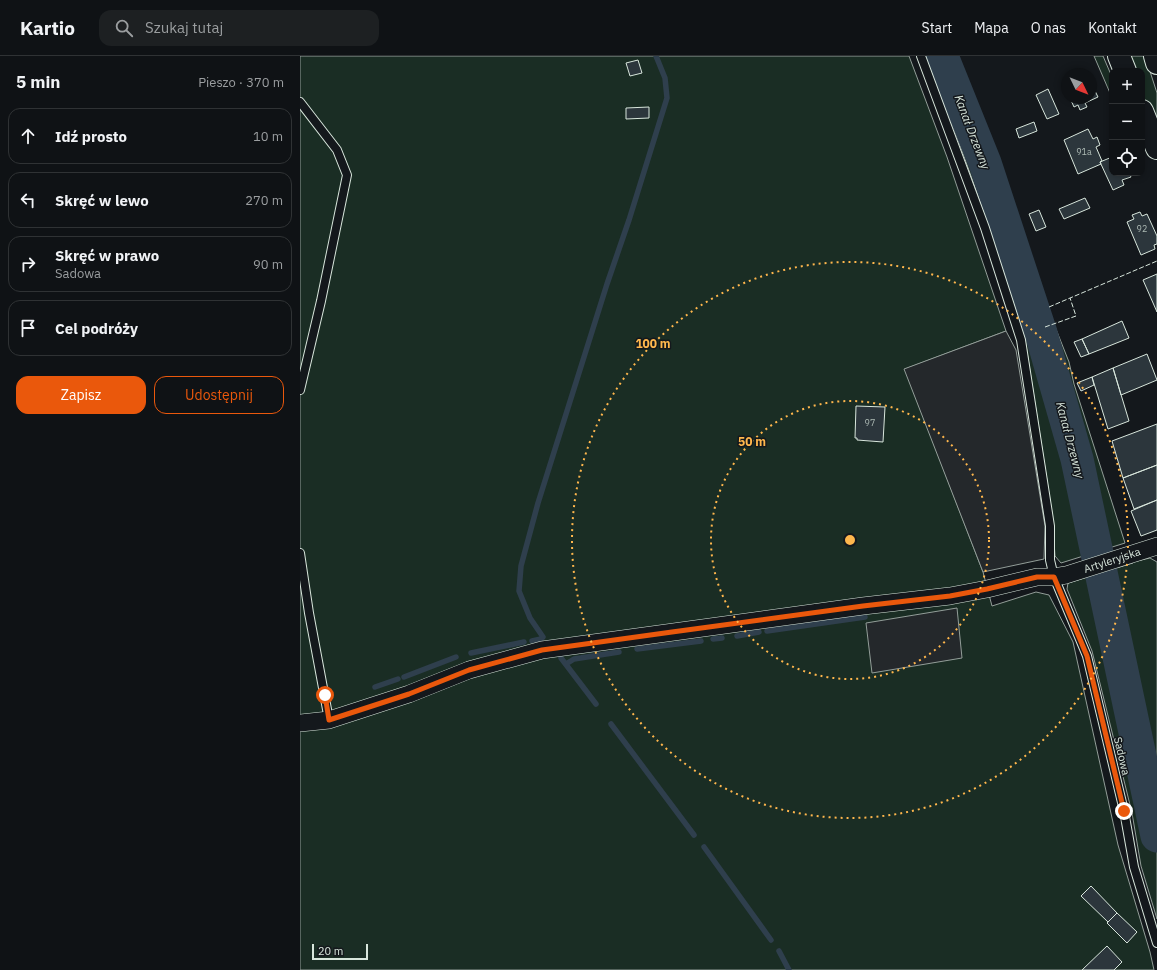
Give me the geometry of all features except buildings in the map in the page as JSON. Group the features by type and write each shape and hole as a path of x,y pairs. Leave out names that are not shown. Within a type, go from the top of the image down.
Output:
{"street":[{"path":"1119,56 1124,68"},
{"path":"1155,56 1157,63"},
{"path":"1145,118 1157,148"},
{"name":"Artyleryjska","path":"300,723 329,720 409,694 469,670 542,650 840,609 950,596 1037,577 1060,576 1157,546"}],"lane":[{"name":"Sadowa","path":"921,56 985,228 1021,340 1050,526 1050,560 1060,576 1087,656 1124,811 1134,867 1157,943"},
{"path":"300,102 337,150 348,175 300,390"},
{"path":"300,553 309,613 329,720"}],"green space":[{"path":"300,56 909,56 947,157 1006,331 905,369 983,572 992,606 1036,592 1049,595 1073,642 1118,845 1154,970 300,970"},
{"path":"928,56 956,56 996,159 1048,309 1069,362 1074,384 1125,543 1061,563 1055,556 1052,513 1025,339 989,226"},
{"path":"1094,56 1103,56 1109,70 1109,91"},
{"path":"1125,56 1145,56 1157,93 1157,128 1145,101 1145,68 1131,68"},
{"path":"1150,558 1157,562 1157,919 1141,866 1132,813 1092,651 1067,589 1068,583"}],"shaded area":[{"path":"1006,331 1016,350 1045,526 1044,559 983,572 904,369"},
{"path":"957,608 962,658 872,673 866,623"}],"waterway":[{"path":"532,641 543,637 530,618 519,591 521,566 538,503 667,98 665,78 656,56"},
{"name":"Kanał Drzewny","path":"942,56 985,163 1041,333 1077,459 1157,836"},
{"path":"767,631 865,617"},
{"path":"737,636 759,632"},
{"path":"713,639 722,638"},
{"path":"637,649 701,641"},
{"path":"471,653 524,642"},
{"path":"566,664 574,659 619,652"},
{"path":"404,677 456,657"},
{"path":"561,658 596,704"},
{"path":"375,687 398,679"},
{"path":"611,724 694,835"},
{"path":"704,847 771,940"},
{"path":"779,951 789,970"}],"fence":[{"path":"1049,307 1157,261"},
{"path":"1045,327 1076,316 1070,298"}],"route":[{"path":"325,695 329,720 409,694 469,670 542,650 863,606 950,596 1037,577 1054,577 1087,656 1124,811"}]}
